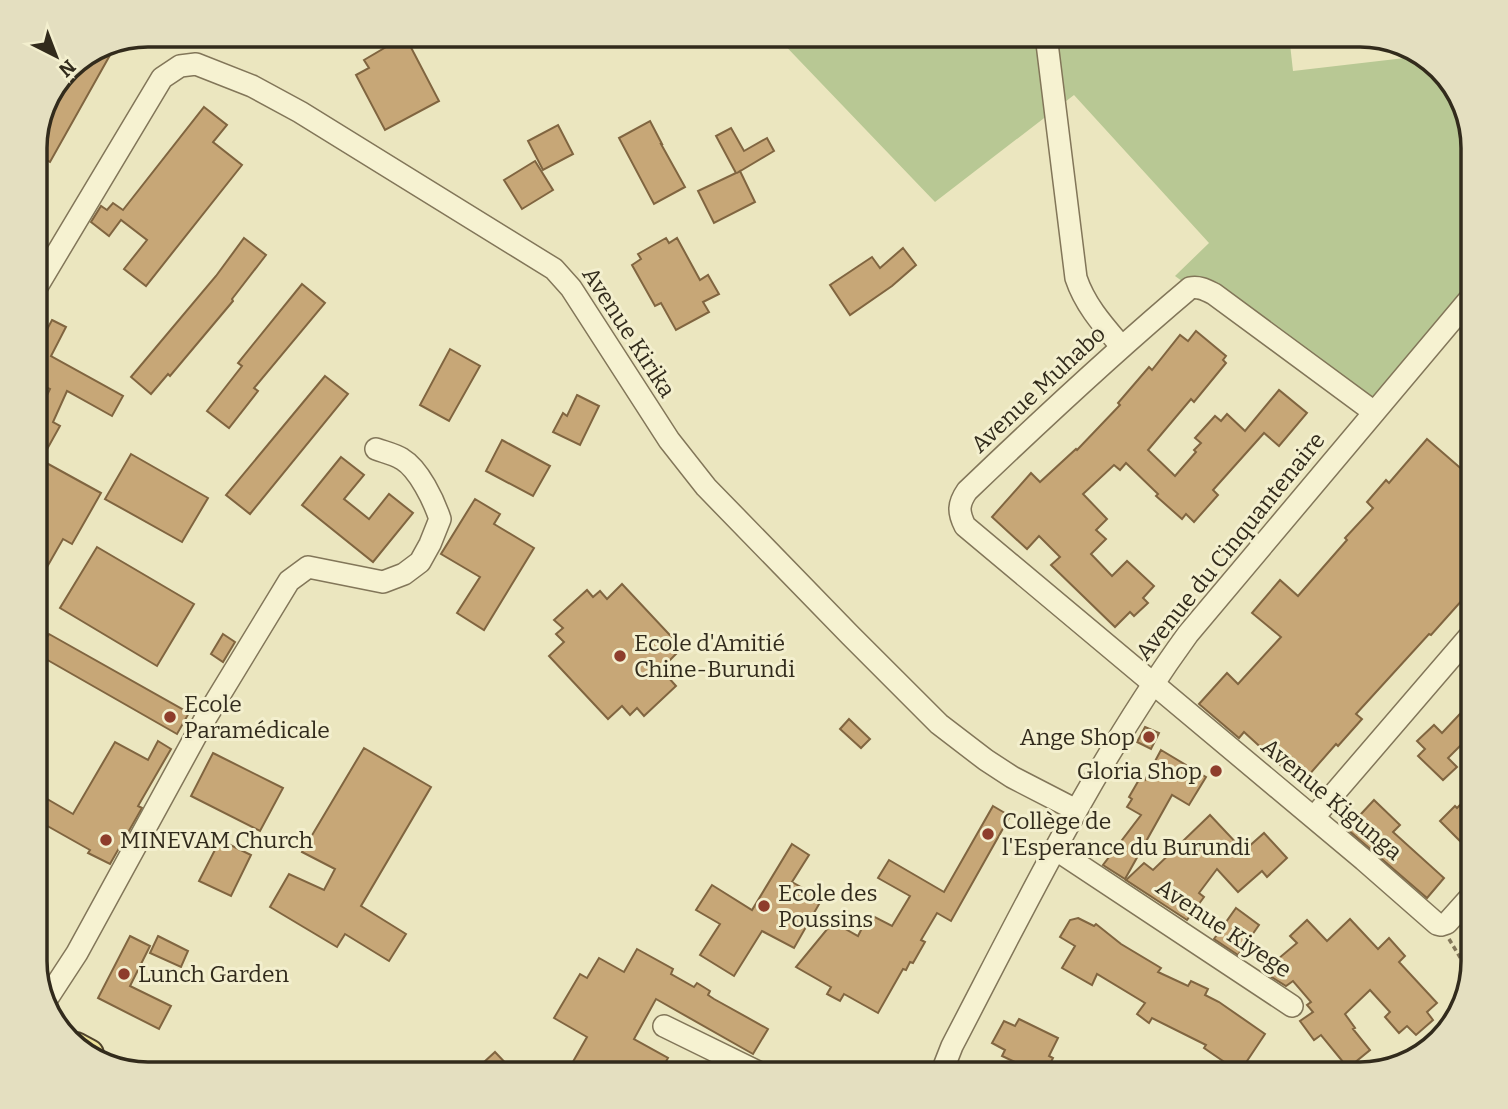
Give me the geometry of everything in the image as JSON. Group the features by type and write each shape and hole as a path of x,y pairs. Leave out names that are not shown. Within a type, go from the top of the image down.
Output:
{"street":[{"path":"1047,47 1076,278 1094,314 1121,346"},
{"name":"Avenue Kirika","path":"47,270 162,78 180,66 196,64 252,86 300,112 554,269 572,288 669,440 706,487 939,724 1012,777 1076,810"},
{"name":"Avenue Muhabo","path":"1154,682 965,526 959,512 967,491 1058,403 1190,288 1200,287 1214,293 1374,412"},
{"name":"Avenue du Cinquantenaire","path":"945,1062 1076,810 1154,682 1188,634 1461,309"},
{"path":"52,991 77,953 205,719 289,581 307,567 383,582 404,574 420,562 440,519 433,498 403,460 376,449"},
{"path":"1314,817 1461,646"},
{"name":"Avenue Kigunga","path":"1154,682 1441,925"},
{"name":"Avenue Kiyege","path":"1055,849 1293,1006"},
{"path":"1441,925 1449,921 1461,908"},
{"path":"664,1026 738,1062"}],"path":[{"path":"1441,925 1461,959"}],"green space":[{"path":"786,47 1290,47 1293,71 1404,58 1421,68 1436,82 1444,92 1457,122 1461,149 1461,292 1364,414 1175,276 1209,243 1074,95 935,202"}],"building":[{"path":"386,47 411,47 439,101 385,130 356,75 369,68 364,60"},
{"path":"110,55 91,89 91,65"},
{"path":"90,91 50,162 47,160 51,122 64,92"},
{"path":"204,107 227,125 213,142 242,165 146,286 124,269 147,240 121,220 109,236 91,222 101,206 107,210 113,203 123,210"},
{"path":"650,121 685,187 654,204 619,138"},
{"path":"558,125 573,154 543,170 528,141"},
{"path":"731,128 744,151 767,138 774,151 740,171 755,202 714,223 698,191 736,173 716,136"},
{"path":"535,161 553,190 522,209 504,180"},
{"path":"244,238 266,255 233,301 170,376 168,374 151,394 131,377 216,276"},
{"path":"666,238 669,243 677,238 700,280 708,275 719,294 703,302 709,312 676,330 661,303 655,306 632,265 641,259 638,254"},
{"path":"903,248 916,265 892,286 850,315 830,285 872,257 880,268"},
{"path":"302,284 325,303 254,388 258,391 229,428 207,411 242,366 238,363"},
{"path":"52,320 66,327 51,356 123,396 112,416 67,391 53,422 60,426 47,449 47,395 50,389 47,388 47,329"},
{"path":"1196,331 1226,356 1223,360 1226,363 1194,402 1191,399 1148,450 1175,476 1201,443 1195,438 1215,416 1221,421 1227,414 1245,431 1279,390 1307,413 1279,446 1264,433 1213,490 1218,495 1194,522 1186,514 1182,519 1156,496 1158,494 1126,463 1120,470 1114,465 1083,494 1107,519 1096,530 1106,539 1091,554 1112,576 1127,561 1154,586 1143,598 1148,603 1134,616 1130,612 1115,627 1051,565 1060,557 1039,536 1027,549 992,517 1031,473 1040,482 1077,450 1120,405 1118,403 1149,367 1152,370 1180,335 1188,341"},
{"path":"450,349 480,366 449,421 420,405"},
{"path":"325,376 348,394 250,514 226,495"},
{"path":"577,395 599,406 580,445 553,432 563,413 567,416"},
{"path":"1427,439 1461,469 1461,601 1356,714 1362,719 1301,784 1244,732 1239,738 1199,704 1227,673 1238,684 1281,637 1252,613 1280,580 1298,596 1373,508 1367,502 1386,480 1389,483"},
{"path":"502,440 550,466 533,496 486,471"},
{"path":"131,454 208,498 182,542 105,499"},
{"path":"341,457 364,475 344,499 369,519 389,494 413,513 373,562 302,505"},
{"path":"47,463 101,493 72,544 63,539 47,567"},
{"path":"475,499 500,514 494,524 534,548 484,630 457,613 480,577 441,554"},
{"path":"97,547 194,604 157,666 60,608"},
{"path":"622,584 682,648 668,662 675,670 667,676 676,686 644,716 637,708 630,715 622,706 608,719 549,656 564,642 556,634 563,628 554,620 587,590 593,597 600,591 607,599"},
{"path":"49,634 189,713 177,734 47,660"},
{"path":"223,634 235,642 223,662 211,654"},
{"path":"1461,713 1461,745 1448,758 1457,767 1443,780 1418,756 1425,749 1417,741 1434,725 1442,733"},
{"path":"849,719 870,739 861,748 840,729"},
{"path":"1145,727 1159,733 1151,749 1137,742"},
{"path":"158,741 171,749 138,806 142,808 110,864 47,826 47,799 73,814 115,742 148,760"},
{"path":"364,748 431,787 361,906 406,934 389,961 345,934 337,947 270,907 289,874 324,890 335,869 302,852"},
{"path":"1161,750 1206,777 1189,805 1172,795 1125,879 1103,865 1141,815 1127,807 1132,799 1129,797 1140,778 1145,780"},
{"path":"213,753 283,788 260,831 191,796"},
{"path":"1374,800 1400,825 1393,832 1444,878 1427,898 1347,829"},
{"path":"1461,804 1461,842 1440,821 1455,806 1457,808"},
{"path":"993,806 1010,816 951,921 937,913 921,940 925,942 913,963 910,962 906,970 903,969 878,1013 844,994 840,1001 827,994 831,987 796,967 833,922 858,936 869,914 892,926 910,896 878,878 889,860 944,892"},
{"path":"1210,815 1240,847 1242,844 1246,849 1264,833 1287,858 1267,877 1262,871 1238,892 1217,869 1199,893 1204,897 1187,920 1126,880 1144,863 1153,870"},
{"path":"220,840 251,855 231,896 199,881"},
{"path":"792,844 809,855 792,882 822,899 794,948 762,931 734,976 700,955 720,924 696,910 712,885 752,910"},
{"path":"1236,908 1259,925 1238,955 1214,939"},
{"path":"1078,918 1094,926 1096,924 1121,944 1161,968 1158,972 1188,986 1191,981 1208,989 1205,995 1265,1034 1248,1062 1224,1062 1204,1048 1206,1045 1152,1018 1149,1023 1137,1014 1145,1003 1097,974 1092,985 1062,968 1075,946 1060,937 1070,920"},
{"path":"1350,919 1378,949 1389,938 1405,956 1399,962 1437,1003 1427,1012 1433,1020 1416,1035 1407,1026 1399,1033 1385,1017 1390,1012 1370,990 1345,1014 1370,1050 1355,1062 1343,1062 1321,1035 1314,1040 1300,1021 1313,1012 1307,1005 1311,1002 1293,981 1286,986 1265,970 1297,943 1290,936 1307,920 1327,941"},
{"path":"130,936 150,946 130,986 171,1006 159,1029 98,998"},
{"path":"158,936 188,951 181,967 150,953"},
{"path":"637,949 673,969 671,974 694,987 697,983 710,991 708,995 714,999 768,1029 753,1054 656,999 634,1039 668,1058 666,1062 573,1062 587,1037 554,1018 580,974 587,978 599,958 624,972"},
{"path":"1019,1019 1058,1038 1049,1056 1053,1058 1051,1062 1015,1062 1002,1056 1005,1050 992,1043 1004,1021 1015,1026"},
{"path":"495,1052 505,1062 484,1062"}],"place":[{"name":"Ecole d'Amitié Chine-Burundi","path":"620,656"},
{"name":"Ecole Paramédicale","path":"170,717"},
{"name":"Ange Shop","path":"1149,737"},
{"name":"Gloria Shop","path":"1216,771"},
{"name":"Collège de l'Esperance du Burundi","path":"988,834"},
{"name":"MINEVAM Church","path":"106,840"},
{"name":"Ecole des Poussins","path":"764,906"},
{"name":"Lunch Garden","path":"124,974"}]}
